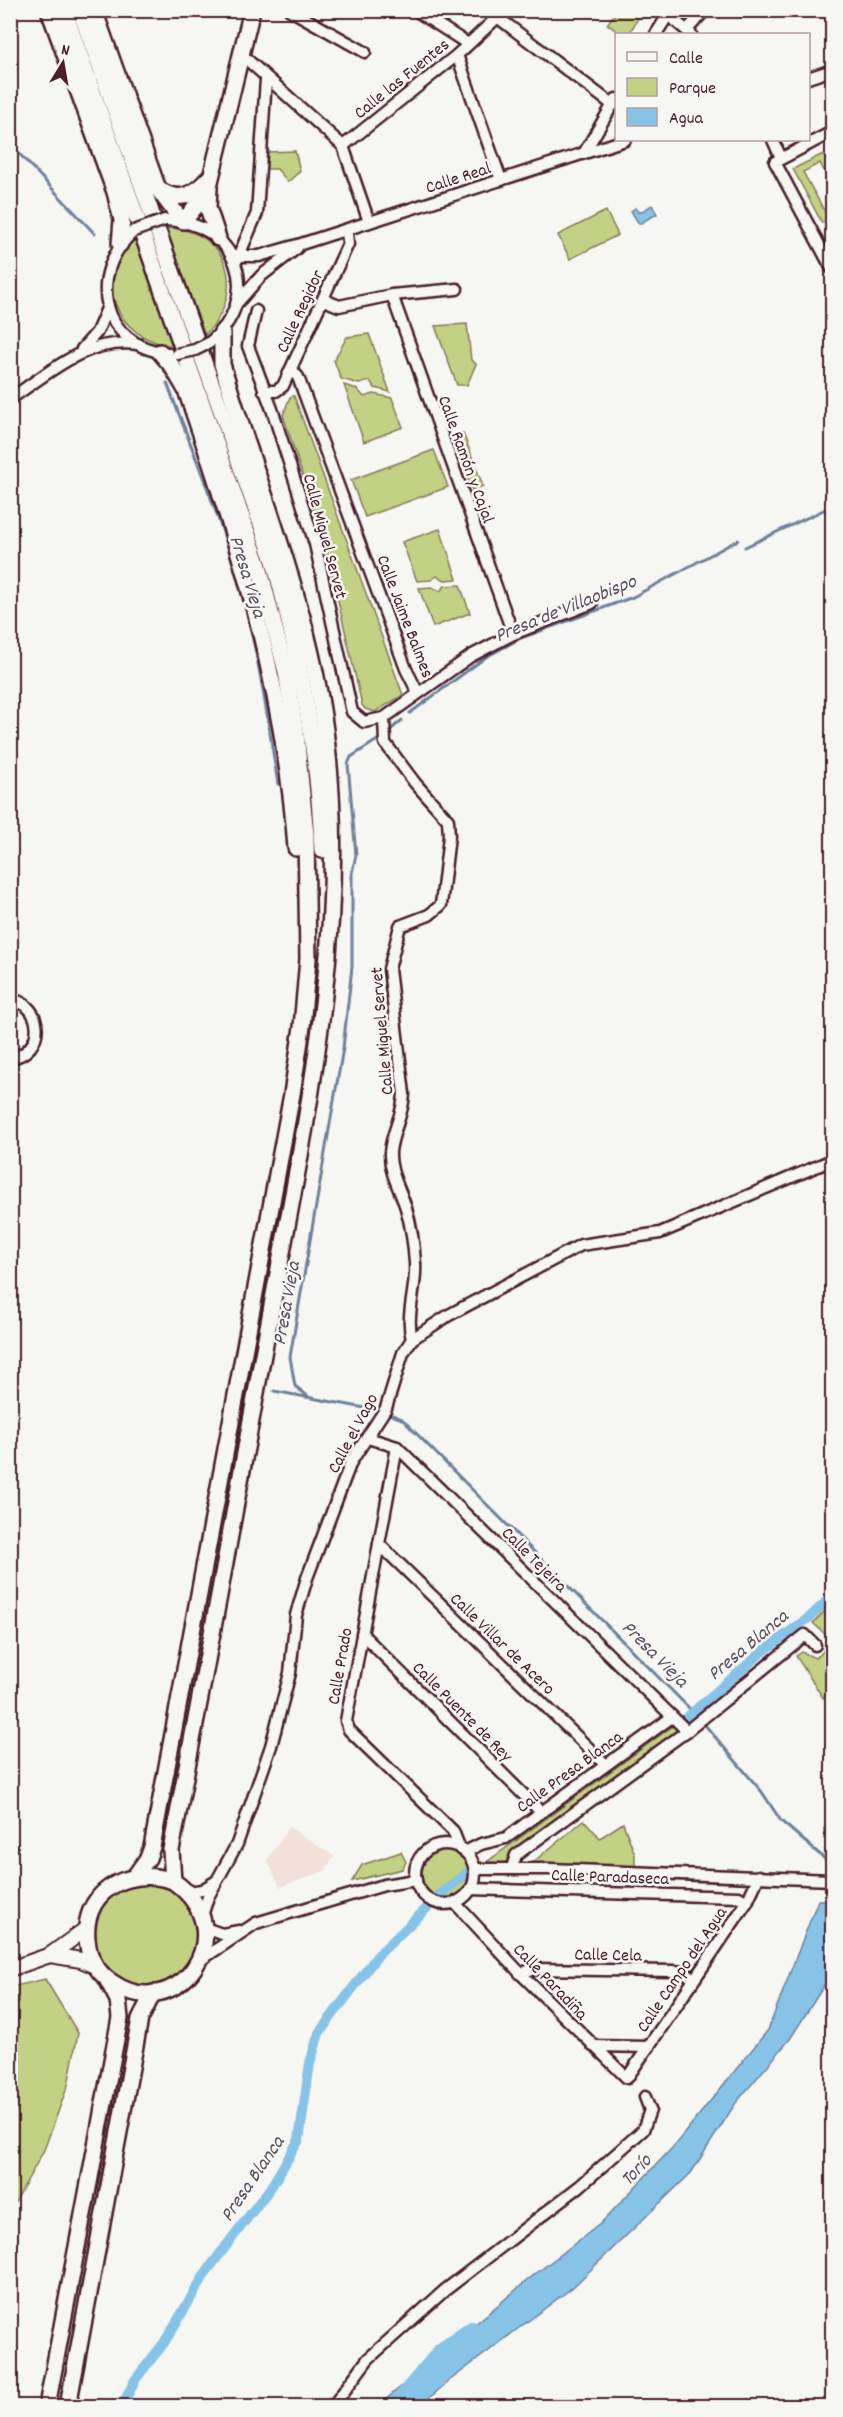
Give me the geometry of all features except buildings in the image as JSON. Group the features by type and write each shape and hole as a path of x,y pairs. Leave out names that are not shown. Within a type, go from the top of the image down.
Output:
{"highway":[{"path":"49,10 115,192 122,220 120,244"},
{"path":"64,10 239,501 260,566 285,672 302,785 308,877 305,993 292,1094 152,1847 148,1858 135,1876"},
{"path":"80,10 249,485 288,614 311,731 322,835 323,960 318,1030"},
{"path":"94,10 158,189 182,220 203,197 211,180"},
{"path":"218,238 208,208 211,180 252,10"},
{"path":"158,189 168,196 184,197 211,180"},
{"path":"173,1881 170,1866 171,1850 285,1240 330,961 332,919 332,834 325,729 302,611 222,364 222,332"},
{"path":"160,352 180,379 197,422 246,571 272,674 293,816 298,877 299,993 292,1094"},
{"path":"47,2406 120,2018 118,2000 107,1980 95,1966 88,1948 86,1929 92,1909 104,1892 121,1880 135,1876 158,1876 173,1881 188,1892 204,1922 205,1940 199,1961 180,1983 153,1993 129,1991 107,1980"},
{"path":"68,2406 140,2019 153,1993"}],"main road":[{"path":"10,1970 50,1955 86,1929"},
{"path":"50,1955 81,1960 95,1966"}],"street":[{"path":"290,10 364,52"},
{"path":"415,10 468,44"},
{"path":"488,10 501,14 615,102 584,153"},
{"path":"656,33 665,13 689,32 705,10"},
{"name":"Calle las Fuentes","path":"343,146 457,55 501,14"},
{"path":"242,55 343,146 369,222"},
{"path":"457,55 501,180"},
{"path":"810,77 832,70"},
{"path":"10,399 80,352 97,345 121,342 139,344 160,352 177,354 208,344 222,332 232,318 238,302 239,282 236,258 257,213 266,79"},
{"path":"831,137 775,162 832,268"},
{"name":"Calle Real","path":"236,258 259,256 301,244 622,141"},
{"path":"773,141 781,158"},
{"path":"139,344 115,321 108,306 104,284 109,263 120,244 134,231 165,220 182,220 202,227 218,238 236,258"},
{"name":"Calle Regidor","path":"283,386 348,244 346,230"},
{"name":"Calle Real","path":"238,302 261,276 301,244"},
{"path":"324,300 339,306 392,295 458,289"},
{"name":"Calle Ramón y Cajal","path":"392,295 513,634"},
{"path":"80,352 96,332 108,306"},
{"path":"256,311 248,346 264,391 276,391 283,386"},
{"name":"Calle Jaime Balmes","path":"291,369 298,377 406,669 418,693 471,656 513,634 592,603"},
{"path":"272,409 283,386"},
{"name":"Calle Miguel Servet","path":"264,391 272,409 315,544 352,712 364,722 384,718 384,738 415,783 448,820 449,836 441,905 429,915 400,926 389,969 404,1094 403,1112 390,1152 391,1170 406,1210 415,1261 415,1293 409,1328 412,1339"},
{"path":"384,718 418,693"},
{"path":"10,999 26,1005 33,1012 38,1030 31,1048 23,1055 10,1058"},
{"path":"412,1339 449,1315 581,1245 660,1233 832,1160"},
{"name":"Calle el Vago","path":"204,1922 208,1897 237,1844 271,1746 290,1673 296,1615 307,1578 351,1462 383,1413 403,1353 412,1339"},
{"name":"Calle Tejeira","path":"368,1438 397,1447 672,1717"},
{"name":"Calle Prado","path":"397,1447 347,1713 349,1730 453,1831 463,1850"},
{"name":"Calle Villar de Acero","path":"379,1544 605,1764"},
{"name":"Calle Puente de Rey","path":"362,1634 540,1811"},
{"name":"Calle Presa Blanca","path":"512,1868 516,1855 687,1731 805,1635 815,1645"},
{"path":"672,1717 687,1731"},
{"name":"Calle Presa Blanca","path":"463,1850 506,1838 672,1717"},
{"path":"443,1845 463,1850 475,1869 471,1889 455,1902 438,1903 430,1900 423,1894 416,1880 418,1863 426,1851 443,1845"},
{"path":"475,1869 512,1868 832,1880"},
{"name":"Calle Campo del Agua","path":"627,2078 747,1902 759,1876"},
{"path":"188,1892 202,1890 219,1878"},
{"path":"199,1961 256,1923 384,1885 416,1880"},
{"name":"Calle Paradaseca","path":"471,1889 739,1897 747,1902"},
{"name":"Calle Paradiña","path":"455,1902 521,1974 627,2078"},
{"path":"204,1922 222,1934 245,1929"},
{"name":"Calle Cela","path":"521,1974 532,1969 673,1971 684,1972 694,1979"},
{"path":"592,2046 649,2047"},
{"path":"333,2406 368,2359 427,2306 580,2186 643,2130 650,2110 645,2097"}],"shaded area":[{"path":"289,1827 334,1856 325,1871 280,1887 267,1860"}],"green space":[{"path":"617,11 642,11 630,33 620,33 607,24"},
{"path":"295,151 300,171 288,182 277,169 265,169 267,152"},
{"path":"823,154 832,173 832,187 820,163 803,172 825,212 831,214 829,219 822,223 793,169"},
{"path":"606,211 618,235 570,259 558,235"},
{"path":"165,228 187,231 205,239 218,251 226,265 228,282 226,300 218,318 205,335"},
{"path":"138,238 175,346 154,342 137,333 124,320 116,304 112,287 114,270 123,253"},
{"path":"467,324 471,360 476,364 467,385 457,385 435,326"},
{"path":"369,334 390,392 375,388 370,381 359,384 341,379 334,360 347,337"},
{"path":"344,385 357,389 364,397 374,394 392,398 403,427 364,442"},
{"path":"294,396 403,695 375,712 365,709 362,705 326,548 283,415 290,397"},
{"path":"463,433 483,486 472,490 452,437"},
{"path":"434,450 448,487 365,517 351,480"},
{"path":"440,529 457,579 445,580 437,576 431,580 417,581 402,542"},
{"path":"460,585 470,613 433,627 419,588 432,587 440,591 445,586"},
{"path":"832,1604 832,1685 823,1698 796,1656 802,1652 815,1658 821,1654 826,1646 826,1635 813,1623"},
{"path":"673,1726 680,1733 597,1789 507,1858 506,1863 484,1864"},
{"path":"584,1820 600,1838 623,1823 635,1855 635,1867 532,1863"},
{"path":"441,1850 451,1850 463,1857 470,1869 470,1879 463,1891 451,1898 441,1898 426,1887 422,1879 422,1869 433,1854"},
{"path":"401,1852 406,1862 402,1869 352,1881 362,1865"},
{"path":"146,1883 166,1887 182,1898 193,1914 197,1934 193,1954 182,1970 166,1981 146,1985 126,1981 110,1970 99,1954 95,1934 99,1914 110,1898 126,1887"},
{"path":"45,1979 78,2033 68,2085 44,2150 11,2210 11,1987"}],"water":[{"path":"652,205 657,214 639,224 631,211 635,208 639,213"},
{"path":"818,1900 832,1900 832,1973 790,2039 735,2104 691,2173 573,2287 449,2381 420,2406 378,2406 530,2278 600,2224 673,2147 768,2030"}],"waterway":[{"name":"Presa Vieja","path":"10,144 95,234"},
{"name":"Presa Vieja","path":"167,383 208,490 235,571 259,668 278,784"},
{"name":"Presa de Villaobispo","path":"745,547 832,506"},
{"name":"Presa de Villaobispo","path":"410,713 486,657 521,638 633,597 738,540"},
{"name":"Presa de Villaobispo","path":"387,733 402,720"},
{"name":"Presa Vieja","path":"309,1397 295,1386 290,1357 343,1048 352,967 352,873 356,855 348,764 351,757 382,737"},
{"name":"Presa Vieja","path":"274,1391 381,1411"},
{"name":"Presa Vieja","path":"387,1413 402,1419 692,1711"},
{"name":"Presa Blanca","path":"685,1719 762,1652 810,1617 832,1596"},
{"name":"Presa Vieja","path":"705,1725 762,1792 781,1821 832,1865"},
{"name":"Presa Blanca","path":"437,1897 470,1871"},
{"name":"Presa Blanca","path":"122,2406 135,2380 164,2343 207,2271 271,2187 299,2140 310,2063 319,2033 378,1955 428,1907"},
{"name":"Torío","path":"396,2406 442,2351 472,2330"}]}
